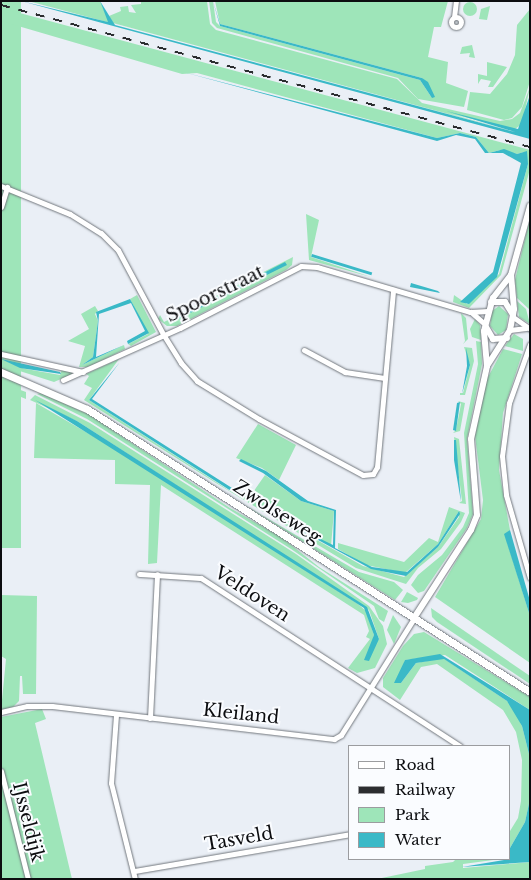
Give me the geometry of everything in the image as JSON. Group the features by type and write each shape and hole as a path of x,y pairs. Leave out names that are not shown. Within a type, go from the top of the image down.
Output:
{"main road":[{"name":"Zwolseweg","path":"1,372 87,409 530,692"}],"street":[{"path":"454,17 456,1"},
{"name":"Spoorstraat","path":"1,186 70,214 100,233 118,250 163,334 301,266 316,267 470,312 488,311"},
{"path":"1,207 8,188"},
{"path":"487,366 507,338 510,330 513,317 511,274 530,206"},
{"path":"414,618 476,520 479,502 472,429 487,366 485,324 492,302 511,274"},
{"path":"63,380 163,334 181,363 204,385 363,475 373,474 378,467 393,290"},
{"path":"492,302 506,302 513,317 528,329"},
{"name":"Spoorstraat","path":"470,312 485,324"},
{"path":"485,324 491,338 507,338"},
{"path":"510,330 528,329"},
{"path":"530,344 509,403 502,456 506,494 530,578"},
{"path":"304,350 345,372 385,378"},
{"path":"1,354 83,372"},
{"name":"Veldoven","path":"139,574 201,578 372,688"},
{"path":"150,718 157,574"},
{"name":"Kleiland","path":"1,712 38,705 334,739 341,735 414,618"},
{"path":"372,688 458,745"},
{"path":"116,714 111,783 135,879"},
{"name":"IJsseldijk","path":"1,771 28,879"},
{"name":"Tasveld","path":"134,871 348,834"}],"green space":[{"path":"2,1 21,1 21,548 2,548"},
{"path":"28,1 100,1 109,22 107,22"},
{"path":"141,1 207,1 210,24 216,30 397,79 422,103 500,121 512,119 520,113 530,87 522,124 515,129 447,113 515,132 113,23 109,16 121,11 120,7 128,6 129,12 136,13 131,5 141,4"},
{"path":"209,1 213,1 216,22 220,26 420,80 432,98 422,78 220,24 215,1 448,1 441,27 434,27 428,57 448,62 446,83 468,91 464,107 418,99 398,78 217,28 212,23"},
{"path":"470,2 475,4 477,9 475,14 470,16 465,14 463,9 465,4"},
{"path":"490,6 487,20 479,19 481,9"},
{"path":"1,8 530,150 530,169 501,275 469,308 453,302 454,295 467,304 499,274 528,164 524,152 517,154 500,150 489,153 476,137 460,133 437,138 197,73 182,74 1,21"},
{"path":"530,9 530,81 522,107 512,118 504,120 467,110 470,92 490,94 507,74 515,55 517,25"},
{"path":"472,45 475,58 469,57 470,53 460,54 462,47"},
{"path":"487,62 507,67 493,87 488,87 491,81 481,79 478,84 478,74 487,76"},
{"path":"306,214 319,220 311,257 371,277 309,260"},
{"path":"530,218 530,310 517,298 515,280"},
{"path":"293,257 292,265 286,270 177,326 167,326 158,319 160,315 164,322"},
{"path":"137,295 156,332 131,346 128,344 148,334 130,299"},
{"path":"517,301 526,309 530,324 519,317"},
{"path":"95,306 98,311 95,314 98,321 93,357 82,365 124,345 125,349 89,367 79,367 85,346 68,341 89,329 81,314"},
{"path":"499,306 508,314 506,330 498,335 490,326 492,311"},
{"path":"461,313 466,318 468,339 463,344 465,341"},
{"path":"475,319 480,325 481,340 472,337 470,329"},
{"path":"514,334 523,339 523,351 505,346"},
{"path":"476,341 481,342 482,364 467,439 473,514 467,528 424,591 418,593 411,585 418,575 442,555 463,527 469,513 464,433 478,364"},
{"path":"464,347 472,348 474,361 465,395 460,395 460,393 463,393 470,365"},
{"path":"503,349 522,354 503,413 499,470 510,530 505,535 530,616 530,663 435,597 481,519 483,500 475,436 487,379"},
{"path":"119,359 89,400 230,491 232,488 249,498 265,475 301,501 334,511 331,546 278,518 363,566 404,577 438,547 459,517 459,511 438,544 405,573 366,565 338,549 338,543 404,562 429,538 438,542 449,507 465,513 461,522 441,549 418,568 406,584 356,568 216,483 84,400 92,388 84,384 89,376 86,374"},
{"path":"1,362 60,375 62,369 75,373 54,382 1,365"},
{"path":"1,383 26,392 26,399 1,389"},
{"path":"41,393 88,414 230,508 281,537 319,567 388,611 384,622 379,619 374,606 291,549 87,419 37,394"},
{"path":"35,395 90,423 296,554 369,606 383,626 387,644 375,668 357,673 348,668 370,639 366,637 369,631 364,615 161,485 157,563 148,564 150,485 115,484 115,460 34,458 36,403 141,464 358,604 366,611 374,635 371,648 379,639 369,610 77,421 30,400"},
{"path":"458,401 465,403 460,431 453,433 456,430 461,404"},
{"path":"258,424 296,445 279,480 262,468 236,458"},
{"path":"454,437 459,439 466,504 459,503 462,501"},
{"path":"243,504 359,572 394,582 403,590 395,600"},
{"path":"407,592 418,598 417,600 408,603 401,602"},
{"path":"1,595 37,596 36,694 23,694 22,676 20,676 19,701 13,707 1,710 6,659 1,656"},
{"path":"431,608 530,676 530,684 437,622 432,617"},
{"path":"393,615 401,627 394,644 387,630"},
{"path":"424,632 530,697 530,710 445,655 405,660 401,683 416,663 443,658 507,701 514,709 522,726 530,758 530,799 525,822 511,846 511,829 518,818 521,801 522,760 516,732 503,710 437,664 421,667 400,700 383,687 383,678 403,646 414,634"},
{"path":"42,709 46,719 35,723 72,879 29,879 1,764 1,717"},
{"path":"1,779 26,879 1,879"},
{"path":"455,860 493,860 463,864 463,868 530,862 530,879 377,879 425,869 425,866 453,862"}],"water":[{"path":"21,1 108,22 100,1 115,25 515,132 446,111 518,129 530,95 530,139"},
{"path":"213,1 220,24 422,78 428,82 435,97 432,98 420,80 220,26"},
{"path":"183,72 437,138 460,133 476,137 489,153 485,153 475,139 456,135 437,141"},
{"path":"504,149 517,154 527,151 528,164 497,277 469,304 460,302 493,272 521,163 503,153 489,153"},
{"path":"312,254 372,272 371,275 311,257"},
{"path":"285,262 287,265 172,322 172,320"},
{"path":"411,283 438,291 440,293 410,287"},
{"path":"130,299 149,333 128,344 127,341 145,331 131,303 99,314 96,357 124,345 82,365 93,357 98,321 96,312"},
{"path":"466,348 470,365 462,394 467,366"},
{"path":"1,359 60,372 61,374 20,368"},
{"path":"120,362 92,399 232,488 231,491 89,400"},
{"path":"35,400 77,421 367,607 379,639 369,661 364,660 374,635 364,608"},
{"path":"460,402 456,431 453,430 457,403"},
{"path":"454,440 456,440 461,502 454,460"},
{"path":"241,459 266,471 308,501 336,510 335,548 372,567 407,572 438,544 459,511 460,514 438,547 406,576 371,569 278,518 333,545 334,511 301,501 263,473 239,461"},
{"path":"510,530 530,601 530,616 504,534"},
{"path":"440,654 530,710 530,758 522,726 507,701 444,659 416,663 401,683 394,683 405,660"},
{"path":"530,799 530,862 462,867 511,860 511,846 525,822"}],"railway":[{"path":"1,5 530,147"}]}
